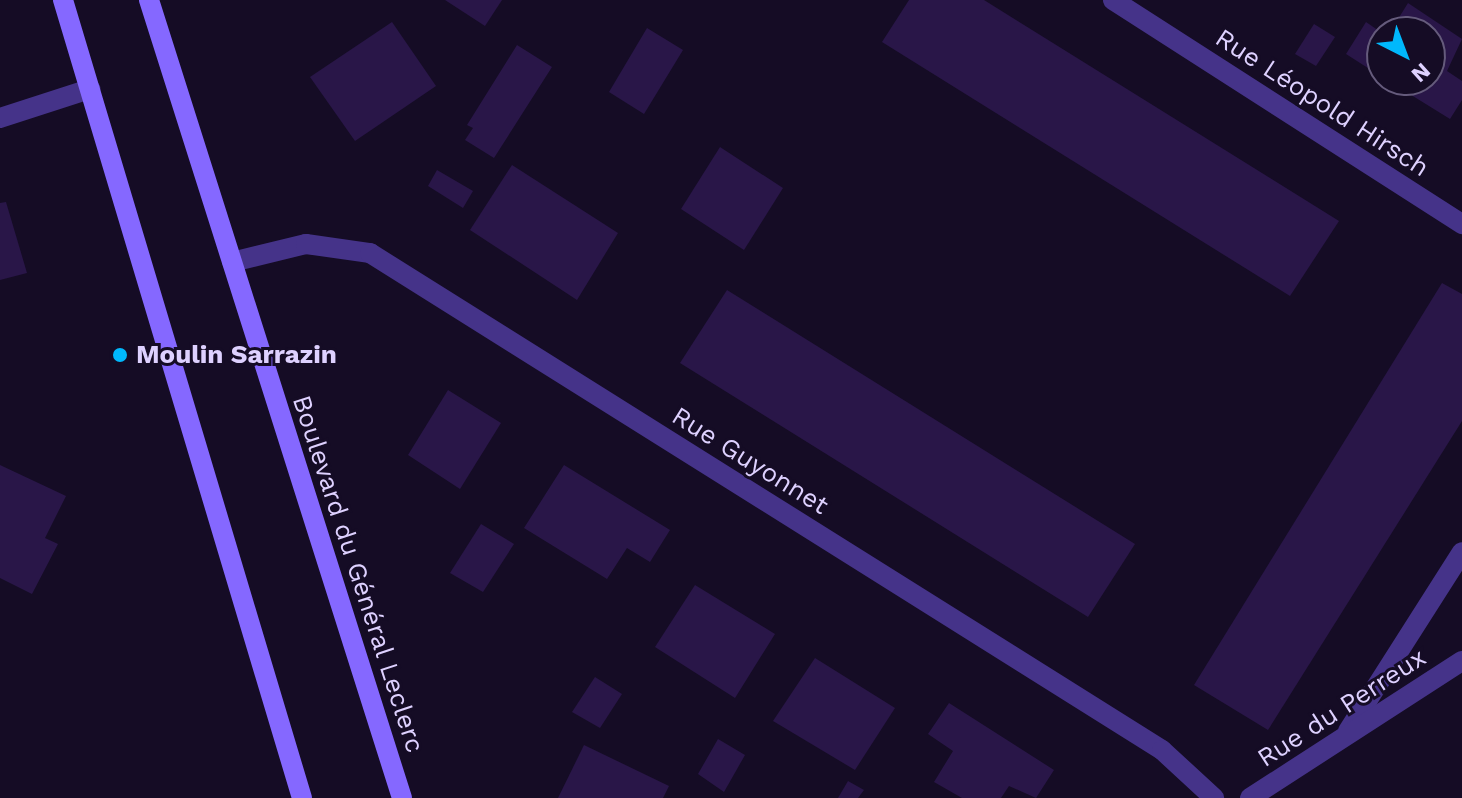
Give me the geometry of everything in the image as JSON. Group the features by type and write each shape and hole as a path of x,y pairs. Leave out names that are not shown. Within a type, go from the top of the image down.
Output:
{"street":[{"path":"63,0 302,798"},
{"name":"Boulevard du Général Leclerc","path":"149,0 402,798"},
{"name":"Rue Léopold Hirsch","path":"1113,0 1462,224"},
{"path":"0,118 90,89"},
{"name":"Rue Guyonnet","path":"232,262 306,244 370,253 1162,750 1214,798"},
{"path":"1345,736 1462,552"},
{"name":"Rue du Perreux","path":"1250,798 1462,661"}],"building":[{"path":"445,0 502,0 485,26"},
{"path":"909,0 984,0 1339,221 1290,296 882,42"},
{"path":"1408,3 1428,16 1400,16"},
{"path":"392,22 436,86 355,141 310,77"},
{"path":"1366,22 1366,67 1346,54"},
{"path":"1314,24 1335,37 1316,66 1295,54"},
{"path":"647,28 683,50 644,114 609,92"},
{"path":"1446,28 1462,39 1447,71 1462,81 1462,100 1450,119 1413,96 1446,96"},
{"path":"517,45 552,67 494,158 465,140 473,128 467,125"},
{"path":"720,147 783,188 744,250 681,209"},
{"path":"512,165 618,233 577,300 470,230"},
{"path":"437,170 473,191 463,208 428,186"},
{"path":"6,202 27,273 0,280 0,203"},
{"path":"1442,283 1462,294 1462,421 1268,730 1194,685"},
{"path":"727,290 1135,544 1088,617 680,363"},
{"path":"448,390 501,423 460,489 408,455"},
{"path":"0,465 66,496 45,538 58,544 32,594 0,578"},
{"path":"564,465 670,530 650,562 627,548 607,579 524,528"},
{"path":"481,524 514,544 483,592 450,573"},
{"path":"695,585 775,634 735,698 655,647"},
{"path":"815,658 895,708 855,770 773,721"},
{"path":"595,677 622,694 600,728 572,712"},
{"path":"949,703 1054,770 1036,798 1009,786 1001,798 962,798 934,782 953,751 928,734"},
{"path":"718,739 745,755 724,792 698,774"},
{"path":"584,745 669,786 663,798 558,798"},
{"path":"848,781 864,790 858,798 838,798"}],"place":[{"name":"Moulin Sarrazin","path":"120,355"}]}
